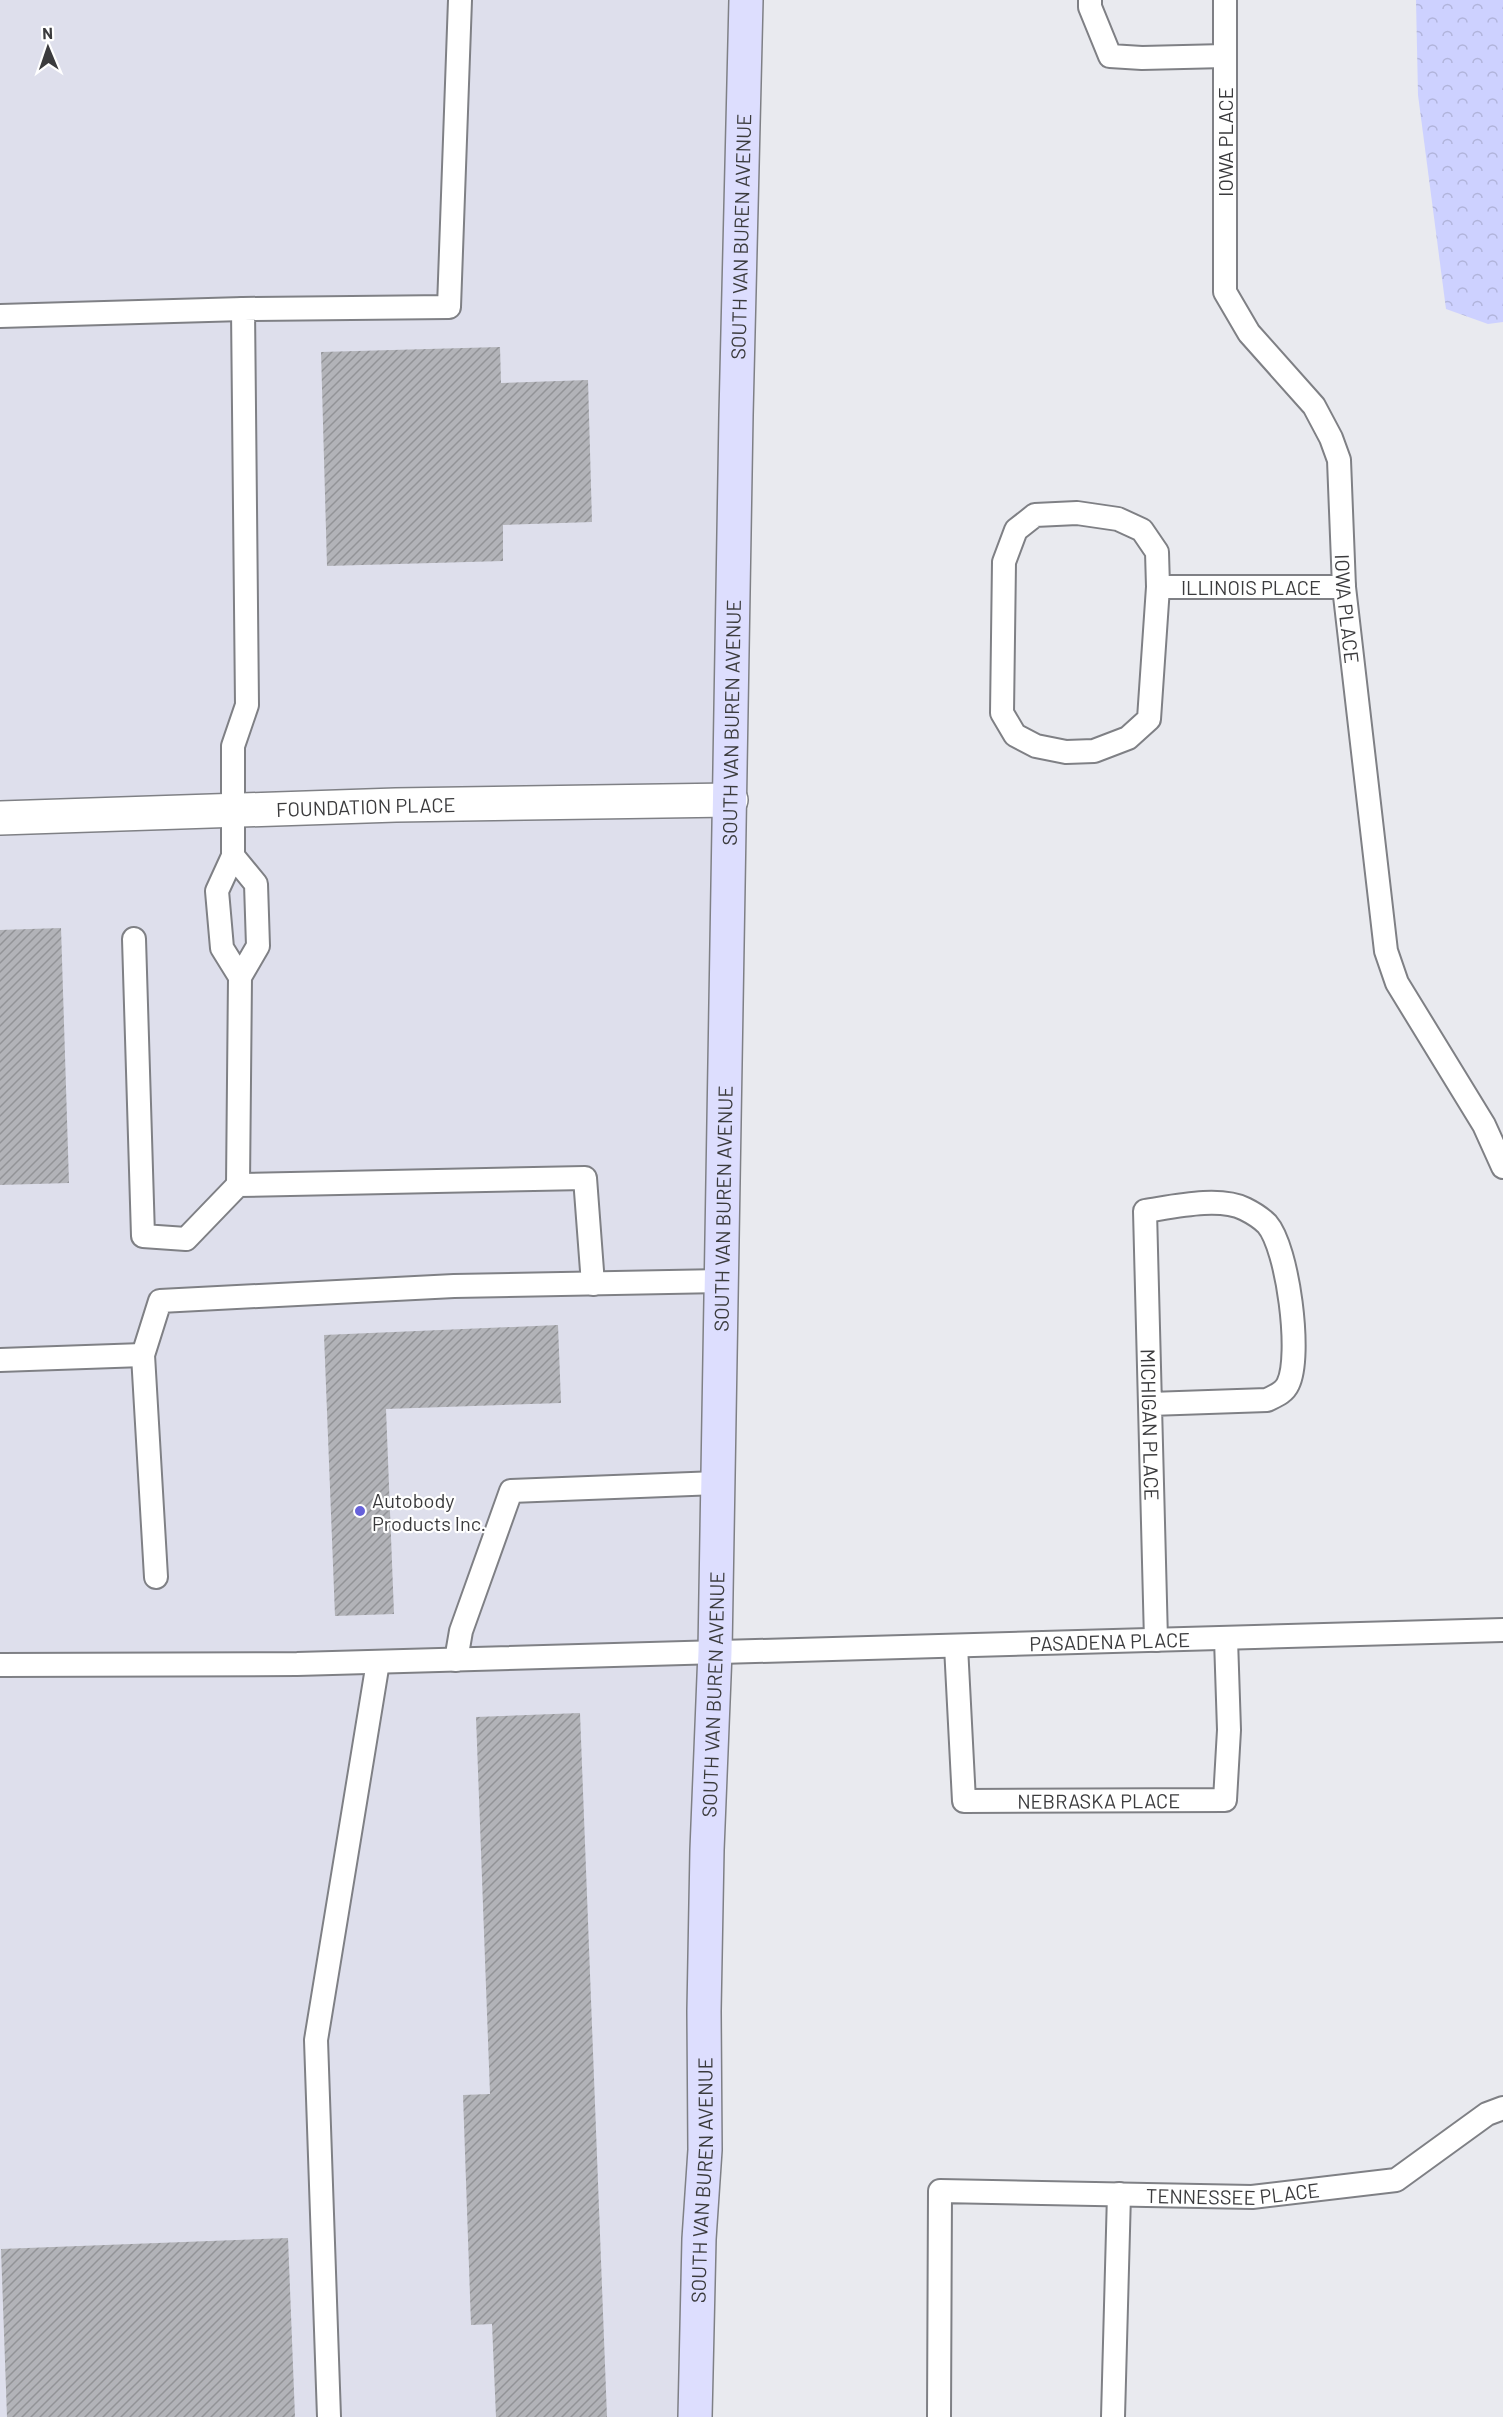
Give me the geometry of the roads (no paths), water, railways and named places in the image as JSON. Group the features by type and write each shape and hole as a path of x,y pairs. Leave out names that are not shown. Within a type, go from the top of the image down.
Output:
{"main road":[{"name":"SOUTH VAN BUREN AVENUE","path":"695,2417 699,2239 705,2150 704,2011 707,1850 715,1652 736,415 746,0"}],"street":[{"name":"FOUNDATION PLACE","path":"0,818 233,810 731,800"}],"lane":[{"path":"0,316 243,309 449,307 460,0"},
{"path":"1090,0 1090,7 1110,56 1142,58 1225,56"},
{"name":"IOWA PLACE","path":"1225,0 1226,292 1249,333 1314,406 1331,438 1339,460 1344,587 1386,951 1397,983 1484,1125 1503,1167"},
{"path":"240,977 222,948 217,891 233,856 233,746 247,705 243,309"},
{"path":"1077,513 1118,519 1142,530 1157,552 1158,587 1149,718 1128,738 1094,751 1066,752 1036,746 1015,735 1002,713 1004,562 1016,530 1035,515 1077,513"},
{"name":"ILLINOIS PLACE","path":"1158,587 1344,587"},
{"path":"134,939 143,1236 186,1239 238,1185 240,977 258,946 256,884 233,856"},
{"path":"238,1185 585,1178 593,1284"},
{"name":"MICHIGAN PLACE","path":"1150,1404 1267,1400 1281,1393 1288,1384 1292,1369 1293,1336 1284,1258 1267,1224 1243,1208 1217,1203 1145,1211 1156,1640"},
{"path":"156,1577 143,1354 160,1301 454,1286 722,1281"},
{"path":"0,1360 143,1354"},
{"path":"456,1660 461,1631 511,1491 717,1483"},
{"name":"PASADENA PLACE","path":"0,1665 378,1662 1156,1640 1226,1640 1503,1630"},
{"name":"NEBRASKA PLACE","path":"956,1646 964,1801 1225,1800 1229,1730 1226,1640"},
{"path":"329,2417 316,2040 378,1662"},
{"name":"TENNESSEE PLACE","path":"939,2417 940,2191 1252,2197 1396,2180 1487,2114 1503,2108"},
{"path":"1113,2417 1119,2194"}],"place":[{"name":"Autobody Products Inc.","path":"360,1511"}]}
